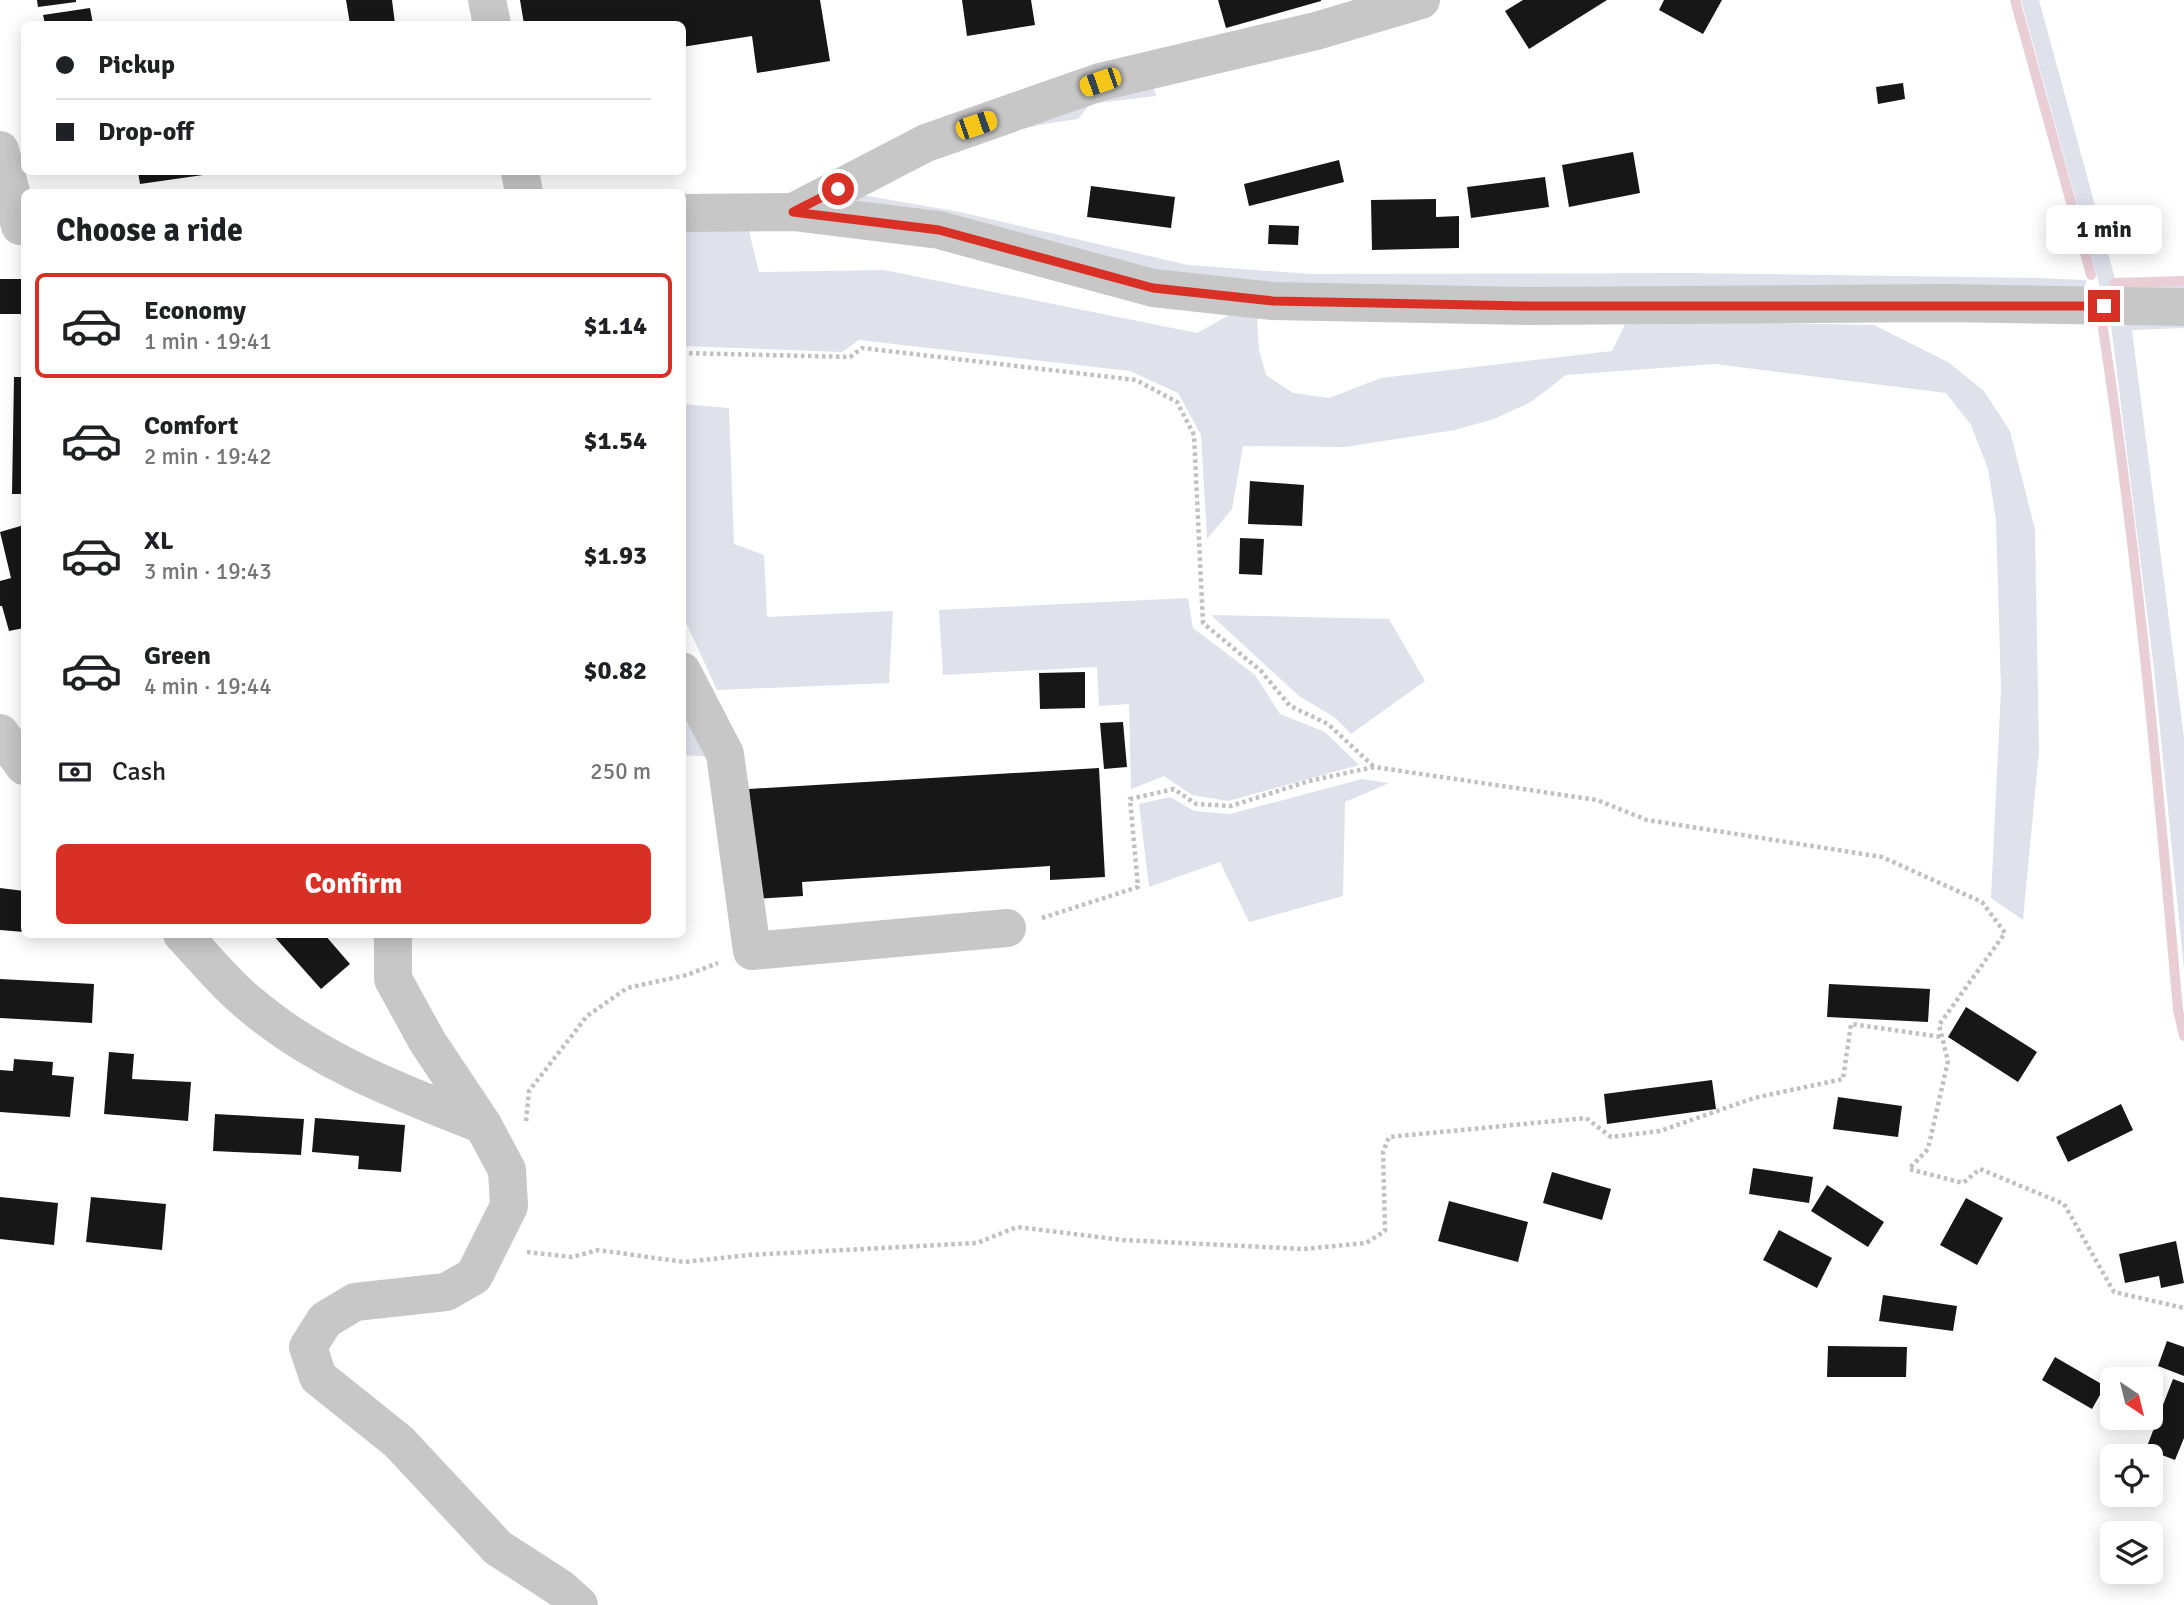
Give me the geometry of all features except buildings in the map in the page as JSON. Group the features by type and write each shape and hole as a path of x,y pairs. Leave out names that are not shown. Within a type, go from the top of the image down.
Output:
{"street":[{"path":"487,0 491,21"},
{"path":"793,212 926,143 1100,82 1316,31 1421,0"},
{"path":"0,150 15,227"},
{"path":"686,213 793,212 939,230 1153,288 1273,301 1530,306 1945,303 2184,307"},
{"path":"686,679 725,754 752,951 1007,928"},
{"path":"0,733 21,762"},
{"path":"186,938 249,1004 320,1054 402,1093 484,1125"},
{"path":"393,938 393,979 427,1041 484,1125 507,1170 509,1206 474,1276 446,1292 355,1302 325,1320 308,1347 318,1377 399,1442 498,1548 559,1588 579,1605"}],"path":[{"path":"686,353 850,357 862,348 1136,380 1177,402 1194,435 1203,623 1261,671 1290,706 1328,724 1374,767"},
{"path":"1007,928 1138,887 1130,800 1174,789 1196,804 1231,806 1309,781 1374,767 1597,800 1647,820 1882,857 1982,902 2005,933 1938,1025 1948,1061 1928,1149 1909,1168 1963,1182 1980,1169 2064,1204 2114,1292 2184,1308"},
{"path":"507,1170 524,1135 529,1091 587,1016 627,988 687,975 752,951"},
{"path":"492,1241 530,1253 572,1257 598,1250 684,1262 750,1255 977,1243 1017,1227 1123,1240 1303,1249 1366,1243 1385,1231 1383,1152 1389,1137 1586,1118 1611,1137 1660,1132 1754,1098 1843,1079 1851,1024 1941,1037"}],"shaded area":[{"path":"2021,0 2039,0 2117,286 2184,283 2184,293 2102,295"},
{"path":"1153,85 1156,96 1090,104 1078,119 993,136 938,154 886,179 862,195 960,212 1188,265 1311,274 1686,273 2040,278 2086,280 2085,290 1463,289 1216,282 1134,268 950,222 848,201 850,190 929,151 986,128 1069,100"},
{"path":"748,227 759,272 884,270 1197,333 1235,312 1257,314 1259,350 1266,375 1293,393 1329,398 1381,378 1612,351 1627,320 1874,325 1948,362 1984,391 2010,431 2035,529 2039,751 2023,920 1991,898 2001,690 1996,520 1988,469 1971,425 1946,393 1715,364 1566,375 1531,402 1494,419 1455,430 1344,447 1243,446 1232,509 1207,539 1201,435 1178,393 1130,371 859,340 842,352 686,346 686,228"},
{"path":"2184,316 2184,328 2132,330 2184,738 2184,970 2154,669 2110,317"},
{"path":"686,404 729,408 734,544 764,555 767,617 893,611 889,683 717,690 686,623"},
{"path":"1188,598 1193,628 1255,675 1280,714 1325,732 1359,765 1228,801 1192,795 1164,776 1131,789 1129,704 1099,706 1097,667 943,675 939,610"},
{"path":"1211,615 1389,619 1425,681 1351,734 1334,717 1299,696"},
{"path":"686,703 710,757 686,755"},
{"path":"1362,779 1389,783 1345,802 1343,896 1249,922 1220,862 1149,887 1139,804 1170,797 1194,811 1230,814"}],"waterway":[{"path":"2015,0 2091,275"},
{"path":"2115,283 2184,281"},
{"path":"2103,329 2137,584 2178,1010 2184,1036"}],"route":[{"path":"838,189 793,212 939,230 1153,288 1273,301 1530,306 1945,303 2104,306"}]}
